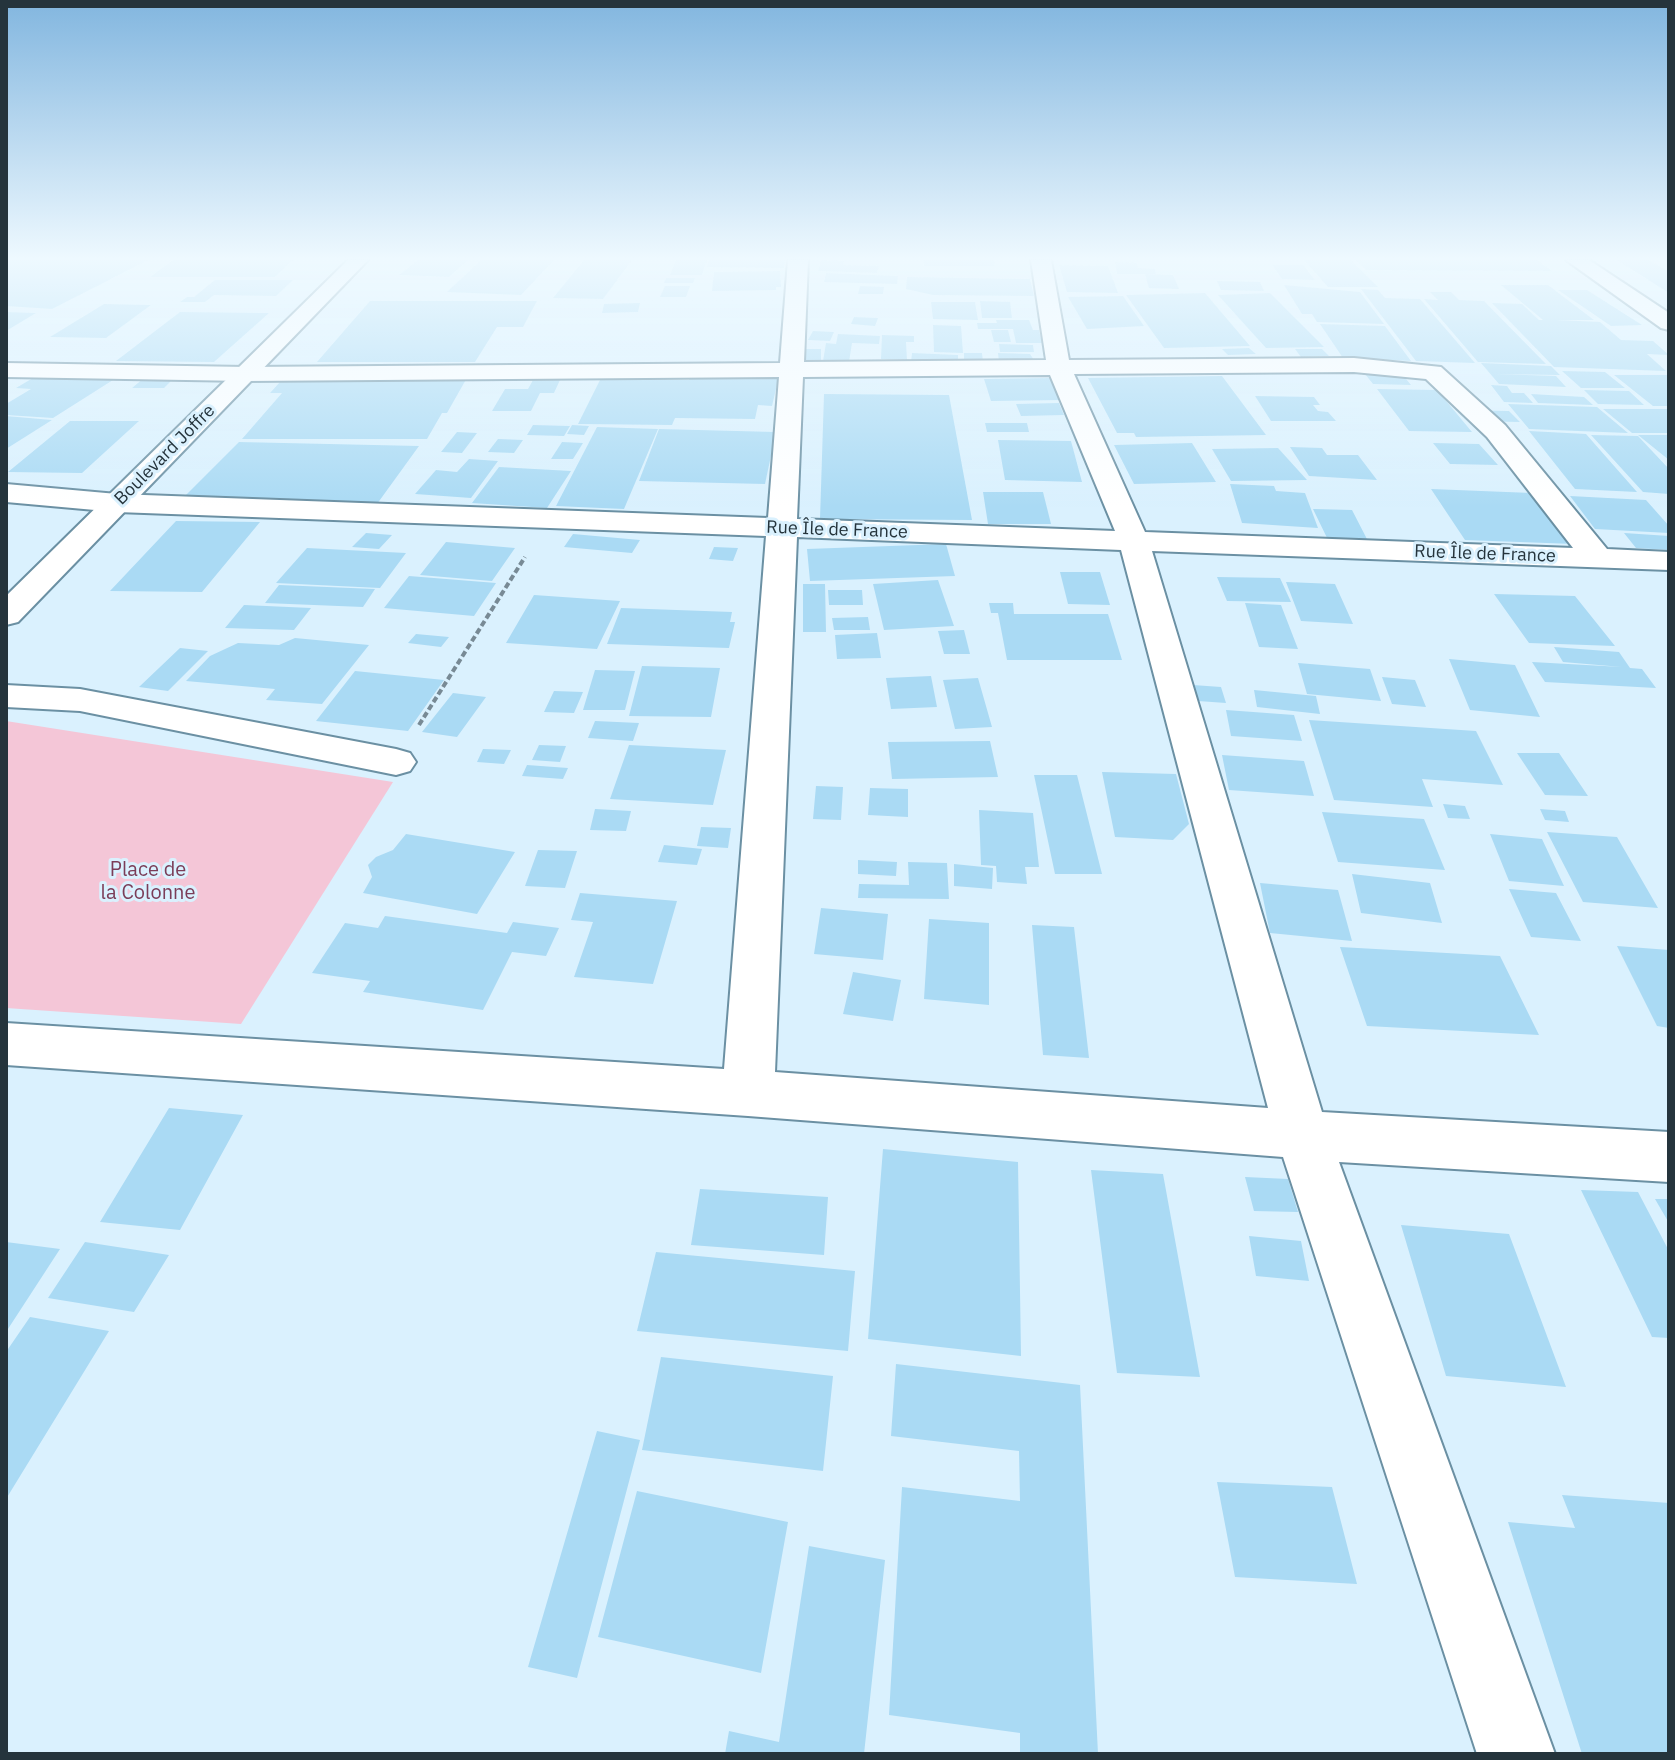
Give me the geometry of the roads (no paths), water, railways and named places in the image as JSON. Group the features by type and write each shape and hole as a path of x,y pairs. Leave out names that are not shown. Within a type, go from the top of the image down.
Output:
{"street":[{"name":"Boulevard Joffre","path":"6,615 278,342"},
{"path":"748,1093 793,342"},
{"path":"1055,342 1059,368 1134,541 1302,1134 1516,1754"},
{"path":"6,370 246,374 1354,365 1433,372 1496,431 1598,559"},
{"name":"Rue Île de France","path":"6,493 117,503 1669,561"},
{"path":"6,696 80,700 396,762"},
{"path":"6,1044 1669,1157"}],"park label":[{"name":"Place de la Colonne","path":"148,882"}]}
